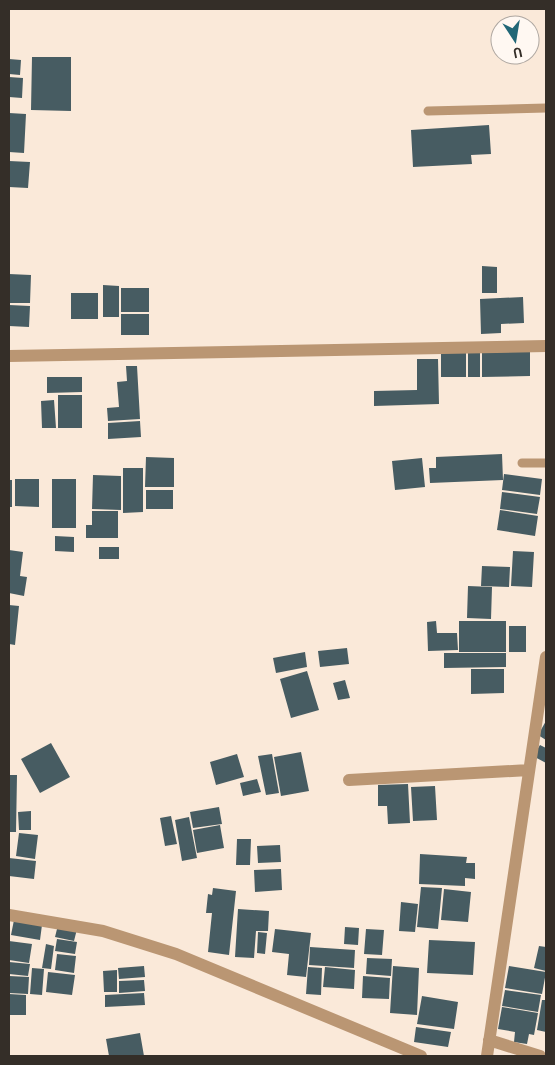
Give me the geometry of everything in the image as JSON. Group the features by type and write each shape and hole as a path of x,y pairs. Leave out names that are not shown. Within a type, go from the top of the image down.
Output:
{"street":[{"path":"9,356 546,346"},
{"path":"487,1056 546,657"},
{"path":"349,780 530,770"},
{"path":"9,915 102,932 176,954 421,1056"},
{"path":"489,1040 540,1056"}],"lane":[{"path":"428,111 546,108"},
{"path":"522,463 546,463"}],"building":[{"path":"32,57 71,57 71,111 31,110"},
{"path":"9,59 21,60 20,75 9,74"},
{"path":"9,77 23,78 22,98 9,97"},
{"path":"9,113 26,114 24,153 9,152"},
{"path":"489,125 491,154 471,155 472,164 413,167 411,130"},
{"path":"9,161 30,162 28,188 9,187"},
{"path":"482,266 497,267 497,293 482,293"},
{"path":"9,274 31,275 30,303 9,303"},
{"path":"103,285 119,286 119,317 103,317"},
{"path":"121,288 149,288 149,312 121,312"},
{"path":"71,293 98,293 98,319 71,319"},
{"path":"523,297 524,323 501,324 501,333 481,334 480,299"},
{"path":"9,305 30,306 29,327 9,326"},
{"path":"121,314 149,314 149,335 121,335"},
{"path":"466,350 466,377 441,377 441,351"},
{"path":"468,351 480,351 480,377 468,377"},
{"path":"482,352 530,352 530,376 482,377"},
{"path":"417,359 438,359 439,404 374,406 374,391 417,390"},
{"path":"126,366 137,366 140,419 108,421 107,408 119,407 117,382 127,381"},
{"path":"47,377 82,377 82,392 47,393"},
{"path":"58,395 82,395 82,428 58,428"},
{"path":"54,400 56,428 42,428 41,401"},
{"path":"140,421 141,437 108,439 108,423"},
{"path":"502,454 503,480 430,483 429,468 436,468 436,457"},
{"path":"146,457 174,458 174,487 145,487"},
{"path":"422,458 425,487 395,490 392,461"},
{"path":"123,468 143,468 143,512 123,513"},
{"path":"504,474 542,479 540,495 502,490"},
{"path":"93,475 121,476 121,510 92,509"},
{"path":"15,479 39,479 39,507 15,506"},
{"path":"52,479 76,479 76,528 52,528"},
{"path":"9,480 12,480 12,507 9,507"},
{"path":"146,490 173,490 173,509 146,509"},
{"path":"502,492 540,497 537,514 500,509"},
{"path":"500,510 538,516 535,536 497,530"},
{"path":"92,511 118,511 118,538 86,538 86,525 92,525"},
{"path":"55,536 74,537 74,552 55,551"},
{"path":"99,547 119,547 119,559 99,559"},
{"path":"9,550 23,552 20,576 27,577 24,596 9,593"},
{"path":"513,551 534,552 532,587 511,586"},
{"path":"482,566 510,567 509,587 481,586"},
{"path":"468,586 492,587 491,619 467,618"},
{"path":"9,605 19,606 15,645 9,644"},
{"path":"436,621 437,633 457,633 458,650 428,651 427,622"},
{"path":"459,621 506,621 506,652 459,652"},
{"path":"509,626 526,626 526,652 509,652"},
{"path":"347,648 349,664 320,667 318,651"},
{"path":"305,652 307,667 276,673 273,658"},
{"path":"444,653 506,653 506,667 444,668"},
{"path":"471,669 504,669 504,693 471,694"},
{"path":"307,671 319,710 291,718 280,679"},
{"path":"345,680 350,698 338,700 333,683"},
{"path":"546,721 546,740 538,735"},
{"path":"51,743 70,777 40,793 21,759"},
{"path":"540,745 546,748 546,763 533,756"},
{"path":"301,752 309,791 281,796 274,757"},
{"path":"237,754 244,777 216,785 210,762"},
{"path":"272,754 279,793 266,795 258,756"},
{"path":"9,775 17,775 16,832 9,832"},
{"path":"257,779 261,792 243,796 240,783"},
{"path":"408,784 410,823 388,824 387,806 378,806 378,785"},
{"path":"435,786 437,820 413,821 411,787"},
{"path":"219,807 222,824 193,828 190,812"},
{"path":"31,811 31,830 19,830 18,812"},
{"path":"171,816 177,844 165,846 160,818"},
{"path":"189,817 197,858 182,861 175,820"},
{"path":"220,825 224,848 197,853 193,830"},
{"path":"19,833 38,835 35,859 16,856"},
{"path":"237,839 251,839 250,865 236,865"},
{"path":"280,845 281,862 258,863 257,846"},
{"path":"420,854 467,857 466,863 475,863 475,879 465,878 465,886 419,884"},
{"path":"9,858 36,861 34,879 9,876"},
{"path":"281,869 282,890 255,892 254,870"},
{"path":"421,887 442,888 438,929 417,927"},
{"path":"213,888 236,891 229,955 208,952 212,913 206,913 208,894 212,895"},
{"path":"444,889 471,892 468,922 441,920"},
{"path":"401,902 418,904 415,932 399,931"},
{"path":"238,909 269,911 268,931 256,931 254,958 235,957"},
{"path":"14,920 42,925 40,940 11,935"},
{"path":"58,925 77,929 74,941 55,937"},
{"path":"345,927 359,928 358,945 344,944"},
{"path":"275,929 311,933 306,977 287,975 289,954 272,952"},
{"path":"366,929 384,930 382,955 364,954"},
{"path":"258,932 267,933 265,954 257,953"},
{"path":"57,939 77,942 75,954 55,951"},
{"path":"429,940 475,942 473,975 427,973"},
{"path":"9,941 32,944 29,963 9,960"},
{"path":"46,944 54,946 51,969 42,968"},
{"path":"539,946 546,947 546,971 534,968"},
{"path":"310,947 355,950 354,968 309,965"},
{"path":"57,954 76,956 74,973 55,970"},
{"path":"367,958 392,959 391,976 366,974"},
{"path":"9,962 30,964 28,976 9,974"},
{"path":"144,966 145,977 119,979 118,968"},
{"path":"393,966 419,968 417,1015 390,1013"},
{"path":"509,966 546,972 542,994 505,988"},
{"path":"308,967 322,968 321,995 306,994"},
{"path":"325,967 355,970 354,989 323,987"},
{"path":"32,968 44,969 42,995 30,994"},
{"path":"117,970 117,992 104,992 103,971"},
{"path":"48,972 75,975 72,995 46,992"},
{"path":"9,976 29,977 28,994 9,993"},
{"path":"363,976 390,978 389,999 362,998"},
{"path":"144,980 145,991 119,993 119,981"},
{"path":"505,990 541,995 538,1012 502,1006"},
{"path":"144,993 145,1005 105,1007 105,995"},
{"path":"9,994 26,995 26,1015 9,1015"},
{"path":"422,996 458,1002 454,1029 417,1024"},
{"path":"542,1000 546,1000 546,1032 537,1030"},
{"path":"502,1007 538,1013 534,1035 529,1034 527,1044 514,1042 515,1032 498,1029"},
{"path":"416,1027 451,1032 448,1047 414,1042"},
{"path":"140,1033 144,1056 109,1056 106,1039"}]}
